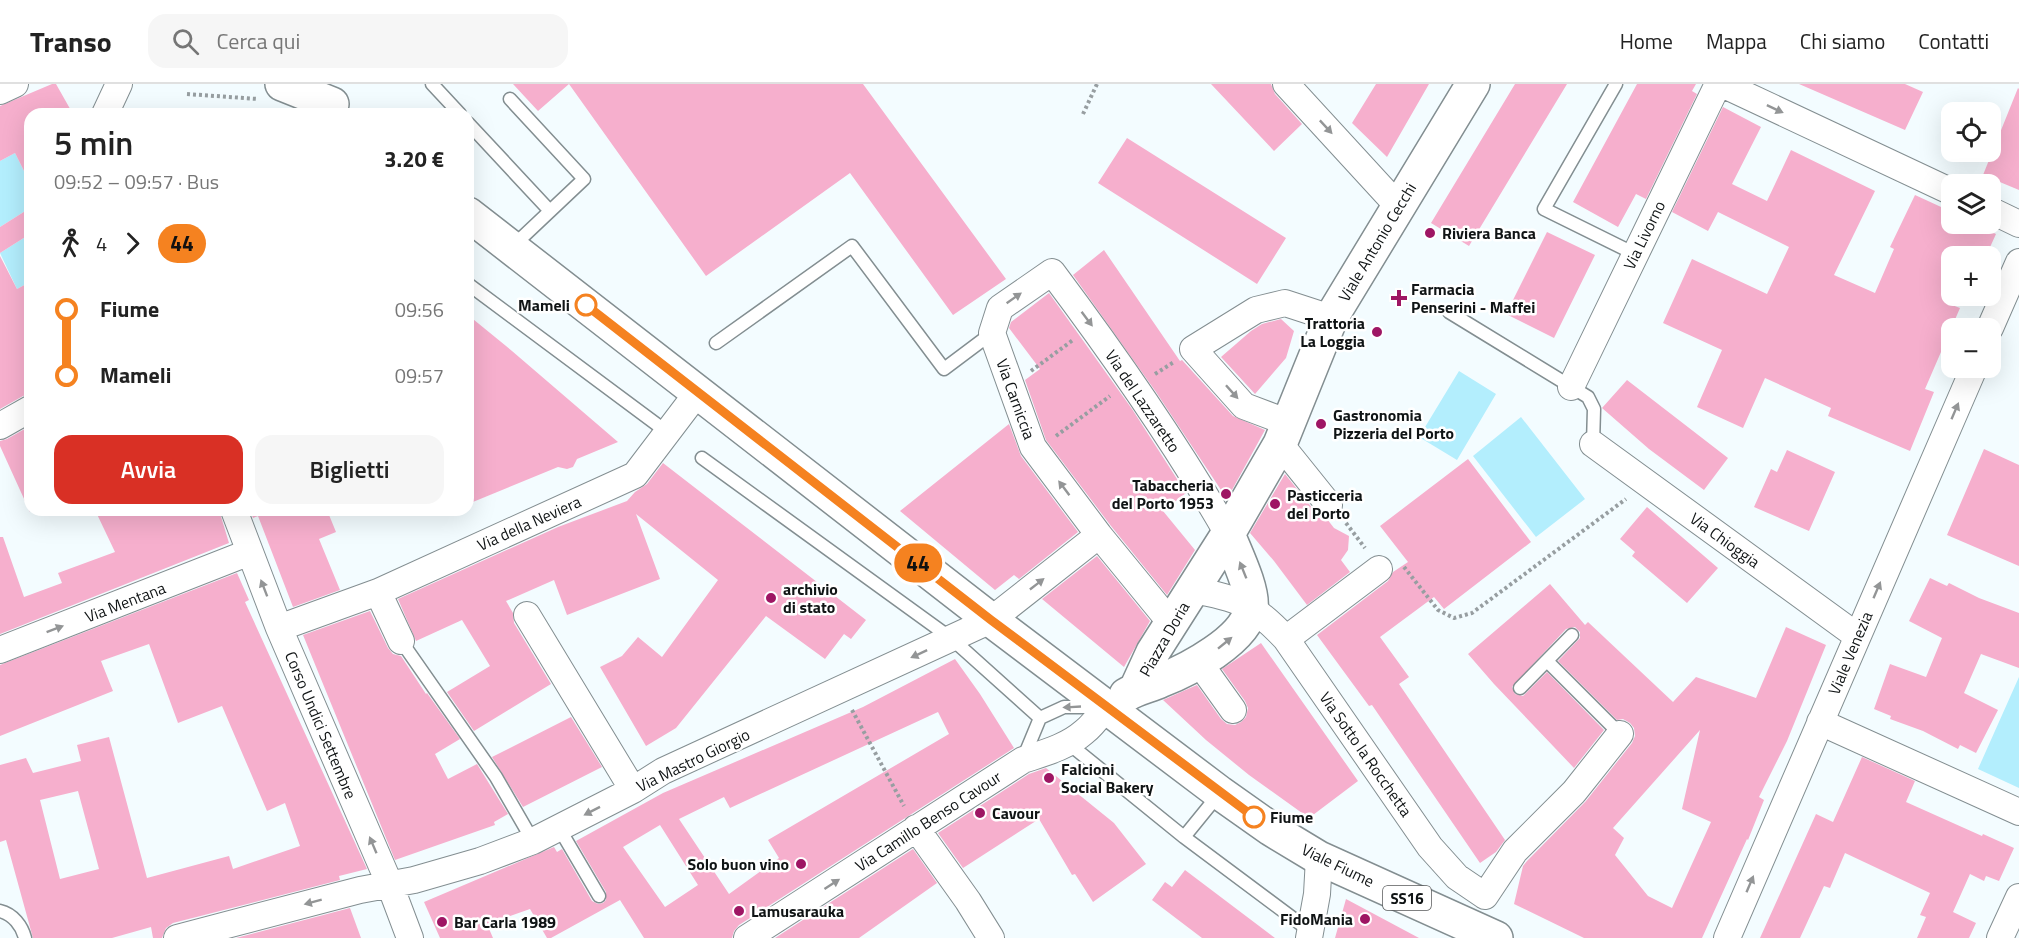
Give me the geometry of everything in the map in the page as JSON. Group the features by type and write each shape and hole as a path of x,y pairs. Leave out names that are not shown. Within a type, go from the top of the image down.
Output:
{"main road":[{"name":"Viale Antonio Cecchi","path":"1228,534 1284,434 1331,318 1473,84"},
{"path":"272,92 331,101"},
{"name":"SS16","path":"474,219 991,620 1107,706"},
{"path":"1228,534 1247,581 1251,608"},
{"name":"Piazza Doria","path":"1136,689 1153,652 1228,534"},
{"name":"Piazza Doria","path":"1107,706 1136,689 1161,681 1198,662 1223,646 1243,628 1251,608"},
{"name":"Viale Fiume","path":"1107,706 1220,793 1319,858 1490,936"}],"street":[{"path":"0,90 15,84"},
{"path":"108,108 119,84"},
{"path":"1286,84 1398,206"},
{"path":"1720,84 1941,187"},
{"name":"Via Livorno","path":"1571,387 1720,84"},
{"path":"2001,215 2019,224"},
{"path":"1994,318 2019,262"},
{"name":"Via del Lazzaretto","path":"992,333 1000,308 1052,272 1093,326 1197,480 1228,534"},
{"path":"1329,505 1284,434 1244,406 1193,349 1256,310 1285,303 1331,318"},
{"name":"Via Carniccia","path":"992,333 1036,451 1098,535 1171,623"},
{"name":"Viale Venezia","path":"1727,938 1970,378"},
{"name":"Via della Neviera","path":"279,628 378,592 635,475 698,392"},
{"path":"0,426 24,412"},
{"name":"Via Chioggia","path":"1593,444 1857,636"},
{"name":"Corso Undici Settembre","path":"236,516 279,628 390,885 410,938"},
{"path":"991,620 1098,535"},
{"name":"Via Mentana","path":"0,650 250,552"},
{"path":"1286,639 1379,569"},
{"name":"Piazza Doria","path":"1192,590 1227,596 1251,608"},
{"path":"378,592 401,641"},
{"name":"Via Sotto la Rocchetta","path":"1251,608 1268,620 1286,639 1430,847 1457,877 1485,896"},
{"path":"527,615 633,790"},
{"name":"Via Mastro Giorgio","path":"177,938 360,890 414,880 480,861 533,841 633,790 663,771 991,620"},
{"path":"1198,662 1233,710"},
{"name":"Via Camillo Benso Cavour","path":"747,938 1023,760 1068,743 1085,732 1107,706"},
{"path":"1821,722 2019,812"},
{"path":"1490,936 1491,917 1485,896 1515,850 1574,792 1620,734"},
{"path":"916,828 968,901 991,938"},
{"path":"1310,935 1317,894 1319,858"},
{"path":"2000,938 2019,897"}],"lane":[{"path":"432,84 454,108"},
{"path":"1616,84 1544,209 1635,254"},
{"path":"510,99 584,179 511,248"},
{"path":"474,129 550,211"},
{"path":"716,343 852,246 944,369 992,333"},
{"path":"474,288 667,432"},
{"path":"1449,312 1588,397 1594,409 1593,444"},
{"path":"702,458 952,639 1040,718"},
{"path":"1520,688 1572,635"},
{"path":"401,641 496,777 533,841"},
{"path":"1546,661 1620,734"},
{"path":"1023,760 1040,718 1064,707 1107,706"},
{"path":"1068,743 1310,935"},
{"path":"1184,837 1220,793"},
{"path":"559,828 599,896"},
{"path":"0,911 6,913 22,927 25,938"}],"path":[{"path":"1083,114 1097,84"},
{"path":"187,94 235,96 272,92"},
{"path":"1011,386 1093,326"},
{"path":"1036,451 1132,385 1193,349"},
{"path":"1329,505 1360,540 1379,569 1395,563 1402,565 1438,610 1454,618 1472,613 1625,500 1642,480"},
{"path":"841,689 916,828"}],"shaded area":[{"path":"15,153 24,171 24,212 0,227 0,161"},
{"path":"24,238 24,285 17,289 0,253"},
{"path":"1459,371 1496,394 1457,460 1419,437"},
{"path":"1521,417 1585,499 1536,537 1473,456"},
{"path":"2019,677 2019,788 1978,769"}],"building":[{"path":"56,84 70,108 24,108 24,171 15,153 0,161 0,106"},
{"path":"513,84 569,84 538,111"},
{"path":"569,84 863,84 1006,279 953,315 850,173 706,276"},
{"path":"1211,84 1271,84 1275,94 1302,124 1274,151"},
{"path":"1376,84 1429,84 1387,157 1352,123"},
{"path":"1515,84 1567,84 1469,246 1431,223"},
{"path":"1637,84 1696,84 1692,91 1697,94 1646,199 1636,194 1618,227 1573,202"},
{"path":"1799,84 1905,84 1923,92 1905,130"},
{"path":"2018,88 2019,190 2001,182 2001,174 1983,174 1988,162 2001,162 2001,130"},
{"path":"1723,107 1761,127 1732,184 1767,201 1791,150 1875,191 1834,275 1875,293 1894,249 1890,247 1915,195 1941,207 1941,234 1996,234 1991,246 1941,246 1941,306 1960,308 1956,318 1941,318 1941,352 1925,389 1934,392 1910,451 1828,416 1831,408 1765,378 1743,428 1697,407 1722,350 1663,323 1692,259 1767,294 1789,247 1718,212 1708,231 1672,212"},
{"path":"1127,138 1286,238 1257,284 1098,183"},
{"path":"24,212 24,238 0,253 0,227"},
{"path":"1547,232 1595,255 1554,338 1506,314"},
{"path":"1104,250 1180,361 1182,360 1233,416 1265,430 1227,499 1156,392 1073,275"},
{"path":"0,256 17,289 24,285 24,396 0,409"},
{"path":"1049,293 1132,409 1186,493 1163,511 1195,550 1167,595 1046,440 1025,380 1040,369 1009,328 1011,322"},
{"path":"1281,319 1294,331 1286,358 1255,394 1221,357 1262,324"},
{"path":"474,320 618,442 577,459 573,467 567,469 558,467 474,502"},
{"path":"1627,380 1728,458 1704,490 1649,449 1602,408"},
{"path":"1009,424 1021,456 1078,532 1019,579 1014,575 995,590 900,511"},
{"path":"24,429 24,499 0,446 0,441"},
{"path":"1984,449 2019,465 2019,566 1947,535"},
{"path":"1787,450 1835,472 1809,531 1754,507 1771,469 1777,472"},
{"path":"1468,459 1531,542 1444,609 1434,597 1380,637 1409,677 1399,684 1505,840 1496,852 1480,863 1372,705 1369,706 1317,635 1388,581 1393,572 1408,562 1380,526"},
{"name":"archivio di stato","path":"663,463 866,620 851,639 844,634 825,659 766,616 676,728 646,746 600,667 622,656 638,637 662,657 718,580 636,514 660,579 567,615 554,580 506,601 513,613 514,623 551,684 474,731 447,692 490,666 462,620 416,641 398,599 558,527 627,501 647,484"},
{"path":"1285,474 1317,514 1327,519 1334,528 1349,536 1348,550 1341,560 1350,572 1307,605 1250,533"},
{"path":"1647,507 1718,568 1687,603 1632,556 1635,552 1620,539"},
{"path":"98,516 221,516 229,543 0,634 0,537 3,537 24,597 62,583 58,573 115,552"},
{"path":"258,516 329,516 336,532 319,539 340,590 293,607"},
{"path":"1097,556 1150,621 1124,667 1042,599"},
{"path":"237,573 249,600 245,602 367,869 339,876 340,880 173,923 166,928 162,938 153,938 151,927 112,938 33,938 6,840 0,842 0,765 26,758 33,773 81,761 77,745 109,737 147,878 229,856 233,869 300,846 285,803 267,811 222,706 178,723 149,644 101,661 113,691 0,736 0,665","holes":["78,791 99,869 60,879 40,800"]},
{"path":"1930,578 1947,586 1949,583 1979,598 2019,613 2019,668 1981,654 1964,693 1998,710 1976,753 1960,745 1958,749 1923,731 1890,719 1891,716 1874,709 1890,664 1926,677 1942,638 1909,621"},
{"path":"1550,584 1585,625 1588,622 1673,702 1696,677 1756,698 1786,627 1826,645 1787,741 1759,797 1764,800 1748,840 1702,938 1584,938 1514,904 1523,866 1586,801 1632,743 1635,736 1634,728 1623,719 1617,720 1558,661 1580,638 1580,632 1575,627 1566,629 1512,687 1515,694 1523,696 1547,672 1604,730 1574,768 1468,654","holes":["1700,730 1682,809 1711,822 1672,908 1648,896 1615,855 1624,838 1613,828"]},
{"path":"370,611 388,648 393,654 401,656 460,739 435,754 448,779 477,764 508,814 494,822 495,825 395,860 303,635"},
{"path":"1261,643 1358,781 1309,818 1249,775 1206,740 1163,700 1197,685 1221,719 1227,724 1235,725 1241,722 1246,717 1248,708 1222,669"},
{"path":"955,659 1014,748 739,925 732,938 644,938 620,900 551,938 547,938 530,909 487,924 493,938 440,938 424,902 554,847 557,852 562,849 592,901 598,904 603,903 606,900 606,892 576,841 663,793 863,707","holes":["938,712 949,734 768,840 779,858 729,894 679,819 724,797 730,808","660,825 698,885 665,907 623,847"]},
{"path":"571,717 602,767 523,807 492,757"},
{"path":"1862,757 1915,781 1906,802 2014,848 1999,881 1986,876 1984,881 1970,874 1953,912 1976,923 1969,938 1917,938 1926,917 1920,915 1930,893 1845,853 1830,888 1824,886 1800,938 1760,938 1816,814 1833,822"},
{"path":"1046,768 1114,823 1146,864 1093,902 1075,874 1072,875 1039,819 963,868 938,833 1029,774"},
{"path":"913,849 937,883 859,938 775,938"},
{"path":"1185,870 1275,938 1202,938 1152,900 1165,882 1172,887"},
{"path":"1346,899 1419,938 1335,938"},
{"path":"350,908 361,938 236,938"}],"bus line":[{"name":"44","path":"586,305 991,620 1254,817"}],"place":[{"name":"Riviera Banca","path":"1430,233"},
{"name":"Farmacia Penserini - Maffei","path":"1399,298"},
{"name":"Mameli","path":"586,305"},
{"name":"Trattoria La Loggia","path":"1377,332"},
{"name":"Gastronomia Pizzeria del Porto","path":"1321,424"},
{"name":"Tabaccheria del Porto 1953","path":"1226,494"},
{"name":"Pasticceria del Porto","path":"1275,504"},
{"name":"archivio di stato","path":"771,598"},
{"name":"Falcioni Social Bakery","path":"1049,778"},
{"name":"Cavour","path":"980,813"},
{"name":"Fiume","path":"1254,817"},
{"name":"Solo buon vino","path":"801,864"},
{"name":"Lamusarauka","path":"739,911"},
{"name":"FidoMania","path":"1365,919"},
{"name":"Bar Carla 1989","path":"442,922"}]}
